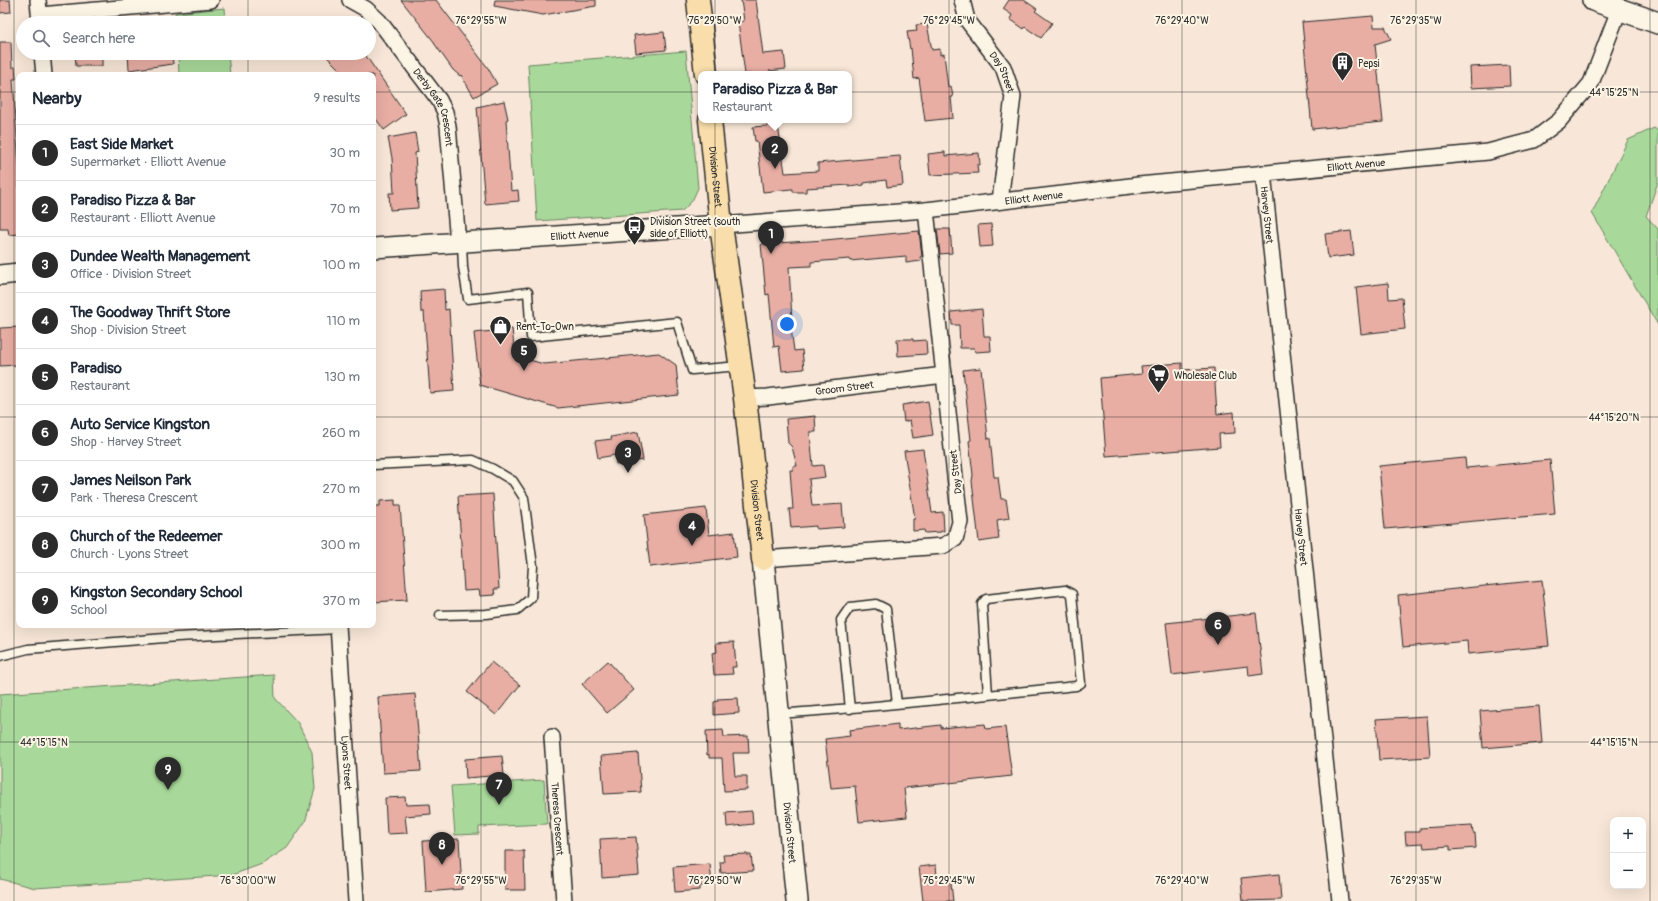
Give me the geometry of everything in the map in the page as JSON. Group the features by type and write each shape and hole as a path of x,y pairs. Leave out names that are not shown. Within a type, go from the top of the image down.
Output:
{"main road":[{"path":"698,0 706,71"},
{"path":"1593,0 1658,23"},
{"name":"Division Street","path":"710,123 721,225 741,366 763,559 797,901"}],"street":[{"path":"38,0 40,16"},
{"path":"67,16 211,0"},
{"name":"Derby Gate Crescent","path":"350,0 366,9 374,16"},
{"name":"Day Street","path":"962,0 967,20 1003,67 1013,96 1000,201"},
{"name":"Elliott Avenue","path":"376,248 926,210 1139,185 1488,152 1534,140 1559,121 1591,83 1619,10"},
{"name":"Derby Gate Crescent","path":"376,18 439,100 445,112 448,126 460,243"},
{"path":"43,60 44,72"},
{"name":"Harvey Street","path":"1263,173 1340,901"},
{"name":"Day Street","path":"763,559 943,546 955,539 960,522 926,210"},
{"path":"0,275 16,273"},
{"name":"Groom Street","path":"745,398 768,397 944,375"},
{"name":"Lyons Street","path":"339,628 356,901"},
{"name":"Theresa Crescent","path":"552,737 564,901"}],"lane":[{"path":"460,243 468,299 528,292 531,337 677,322 692,370 741,366"},
{"path":"376,465 473,460 493,469 512,481 524,498 533,566 531,598 517,610 486,614 440,615"},
{"path":"779,714 850,709 897,704 988,695 1076,686 1081,683 1072,594 1065,590 986,598 982,604 988,695"},
{"path":"850,709 841,620 850,607 876,604 886,609 897,704"},
{"path":"0,656 28,649 177,637 323,628"}],"green space":[{"path":"225,8 226,16 175,16 175,13"},
{"path":"686,51 698,188 692,201 682,211 537,221 528,64"},
{"path":"178,60 229,60 230,72 179,72"},
{"path":"1654,128 1658,131 1658,182 1646,216 1658,229 1658,325 1592,213 1628,140"},
{"path":"274,675 275,698 298,723 312,752 315,789 305,822 287,848 262,864 232,875 35,888 0,879 0,694"},
{"path":"544,780 547,824 479,827 479,834 455,835 451,786"}],"building":[{"path":"0,0 10,0 11,12 0,13"},
{"path":"401,0 436,0 488,68 497,84 474,97 461,75 460,76 453,70 435,43"},
{"path":"495,0 596,0 596,6 543,15 494,6"},
{"path":"741,0 756,0 763,54 784,52 786,69 745,71 738,22 744,21"},
{"path":"1009,0 1024,0 1037,9 1035,11 1052,23 1041,38 1025,27 1024,29 1010,19 1012,15 1003,9"},
{"name":"Pepsi","path":"1373,16 1374,27 1385,27 1391,39 1375,44 1383,122 1312,129 1302,22"},
{"path":"927,24 932,50 940,49 940,55 944,54 948,87 951,86 953,97 951,97 953,118 925,121 919,78 914,79 911,48 910,49 907,32 917,31 916,25"},
{"path":"664,32 666,50 636,53 634,35"},
{"path":"0,42 11,42 12,67 15,67 16,79 13,79 16,124 16,234 9,235 8,229 0,229"},
{"path":"76,60 102,60 102,66 76,66"},
{"path":"128,60 173,60 173,64 129,70"},
{"path":"330,60 369,60 406,114 384,130 376,119 376,72 342,72"},
{"path":"1509,65 1510,86 1471,88 1470,67"},
{"path":"504,101 508,119 506,120 511,191 518,190 519,201 485,204 477,107"},
{"path":"778,125 785,173 818,171 818,163 900,156 903,185 887,187 886,180 849,187 849,185 806,188 806,192 793,192 793,189 791,189 763,192 757,141 755,141 753,127"},
{"path":"415,133 418,152 415,153 418,208 390,210 389,193 394,193 392,158 388,138"},
{"path":"945,152 945,156 979,153 980,165 977,165 978,173 930,175 928,154"},
{"path":"991,224 993,246 980,247 978,225"},
{"path":"937,229 950,229 952,253 940,254"},
{"path":"919,231 922,256 920,257 921,261 906,263 906,256 850,261 850,259 811,262 811,266 789,267 792,320 790,320 794,351 802,350 804,369 782,371 779,346 774,347 769,294 766,295 761,244 825,240"},
{"path":"1351,231 1354,255 1328,258 1325,234"},
{"path":"1388,283 1389,299 1402,298 1405,329 1361,334 1356,287"},
{"path":"444,289 445,310 449,309 454,391 430,393 424,312 421,312 420,291"},
{"path":"982,309 984,336 990,336 991,351 975,352 974,348 960,348 959,325 952,325 951,312"},
{"path":"16,327 16,365 0,366 0,328"},
{"path":"512,329 515,356 544,364 659,353 676,365 679,395 558,408 480,385 474,333"},
{"path":"897,339 913,339 913,341 926,340 927,354 898,356"},
{"name":"Wholesale Club","path":"1182,363 1182,370 1214,368 1217,414 1234,412 1235,433 1219,434 1220,447 1106,456 1100,378 1142,374 1141,366"},
{"path":"981,368 988,439 990,438 994,477 998,477 1001,499 1006,499 1009,518 997,520 999,539 979,542 972,481 973,475 969,441 971,440 963,370"},
{"path":"928,401 933,435 913,438 910,420 904,422 902,405"},
{"path":"815,416 816,432 810,432 813,466 823,465 825,477 809,479 812,506 842,504 844,527 816,529 816,526 791,528 789,509 793,509 790,470 793,470 793,466 797,466 792,447 788,443 786,419"},
{"path":"638,432 643,460 616,464 615,455 598,458 595,441 612,439 611,437"},
{"path":"923,449 932,513 943,512 944,531 941,532 925,533 924,530 913,531 913,519 915,519 904,451"},
{"path":"1465,458 1466,468 1550,460 1555,514 1385,529 1379,466"},
{"path":"493,494 499,589 494,589 495,595 480,596 479,590 464,591 458,496"},
{"path":"395,500 395,505 400,505 407,600 376,602 376,506 380,506 380,501"},
{"path":"706,508 709,535 734,532 737,557 650,567 644,515"},
{"path":"1542,580 1549,646 1468,654 1467,641 1403,647 1398,595"},
{"path":"1256,613 1263,674 1249,676 1248,666 1172,675 1166,623"},
{"path":"734,642 736,667 732,667 733,674 714,675 712,653 717,652 716,643"},
{"path":"608,661 634,690 607,713 582,684"},
{"path":"491,662 520,685 496,715 467,692"},
{"path":"415,694 421,771 383,773 378,697"},
{"path":"738,698 739,713 714,715 714,702 718,701 717,699"},
{"path":"1539,706 1542,743 1483,748 1480,711"},
{"path":"1427,716 1430,757 1379,760 1376,719"},
{"path":"898,724 898,730 941,725 941,728 985,724 986,729 1005,727 1012,776 904,788 907,817 859,822 855,786 831,788 825,739 850,736 849,730"},
{"path":"723,730 724,737 748,736 749,753 733,753 735,776 747,776 747,790 724,791 722,758 709,758 709,754 707,755 706,731"},
{"path":"638,753 641,792 604,794 601,756"},
{"path":"502,756 504,775 466,778 465,759"},
{"path":"405,797 406,805 430,804 431,814 405,816 407,833 387,834 385,798"},
{"path":"752,811 753,824 727,827 726,813"},
{"path":"1472,825 1473,833 1475,833 1476,848 1450,850 1450,846 1424,848 1423,843 1406,844 1405,832 1420,832 1420,828"},
{"path":"636,837 639,875 602,878 600,839"},
{"path":"459,839 462,889 426,892 423,841"},
{"path":"505,851 524,851 525,890 505,890"},
{"path":"723,855 751,855 753,871 721,873 720,862 724,862"},
{"path":"710,864 712,885 700,886 700,890 675,892 673,867"},
{"path":"936,865 937,877 950,875 953,901 923,901 919,867"},
{"path":"1279,874 1281,900 1243,901 1241,878"}],"place":[{"name":"Pepsi","path":"1343,82"},
{"name":"Paradiso Pizza & Bar","path":"775,169"},
{"name":"Division Street (south side of Elliott)","path":"635,246"},
{"name":"East Side Market","path":"771,254"},
{"name":"Rent-To-Own","path":"501,346"},
{"name":"Paradiso","path":"524,371"},
{"name":"Wholesale Club","path":"1159,394"},
{"name":"Dundee Wealth Management","path":"628,473"},
{"name":"The Goodway Thrift Store","path":"692,546"},
{"name":"Auto Service Kingston","path":"1218,645"},
{"name":"Kingston Secondary School","path":"168,790"},
{"name":"James Neilson Park","path":"499,805"},
{"name":"Church of the Redeemer","path":"442,865"}]}
